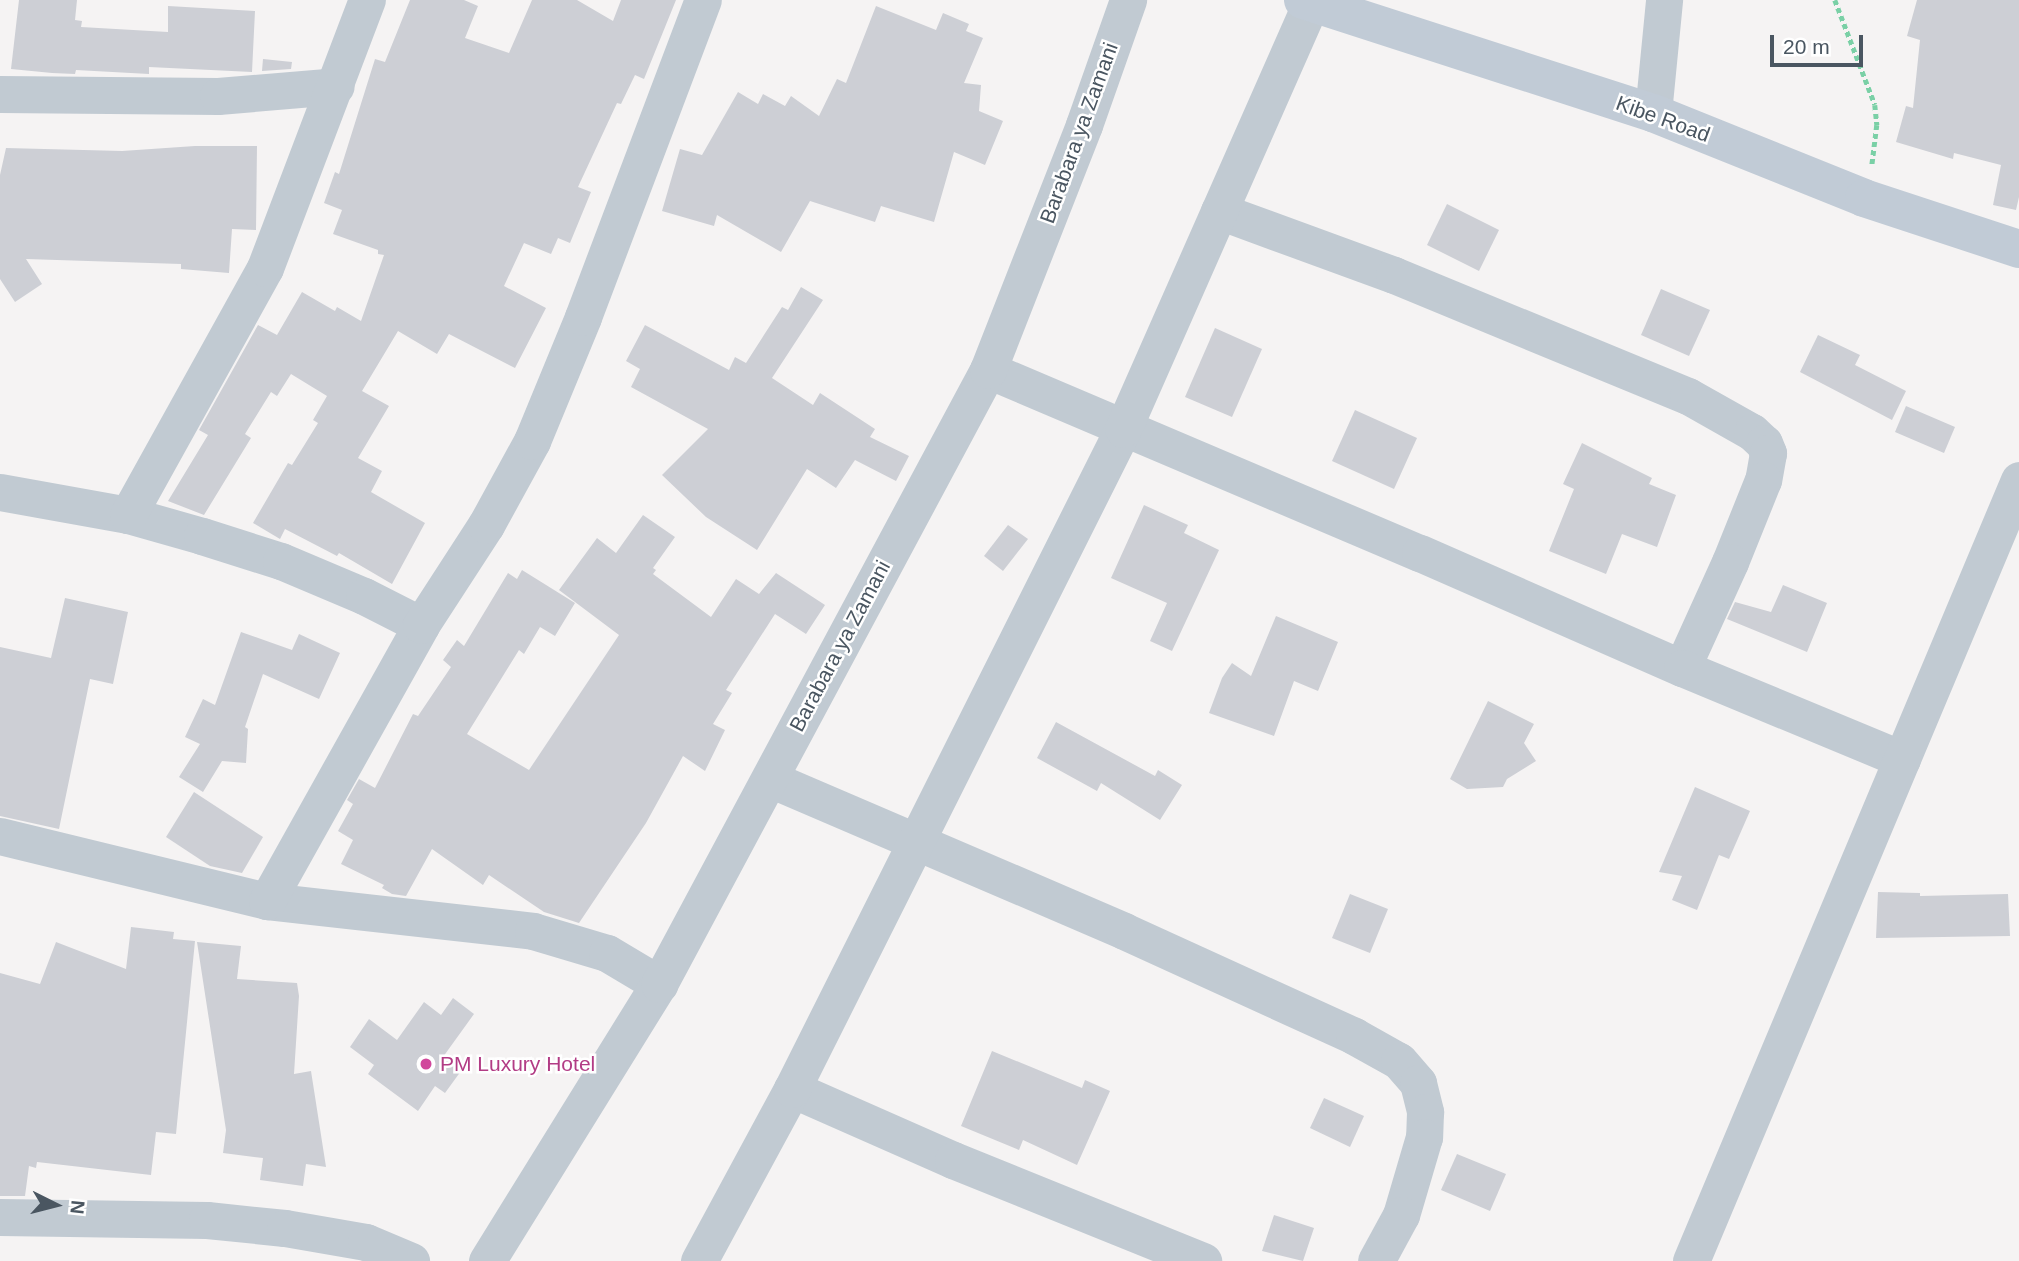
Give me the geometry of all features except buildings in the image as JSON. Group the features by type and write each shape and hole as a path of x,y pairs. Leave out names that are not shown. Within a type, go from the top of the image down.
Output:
{"street":[{"path":"128,515 265,268 368,0"},
{"path":"267,901 421,625 486,525 531,441 583,317 703,0"},
{"name":"Barabara ya Zamani","path":"487,1261 659,984 988,370 1084,125 1128,0"},
{"path":"1653,113 1664,0"},
{"path":"699,1261 792,1089 1123,429 1307,1"},
{"name":"Kibe Road","path":"1307,1 1653,113 1864,198 2019,249"},
{"path":"0,94 218,96 336,86"},
{"path":"1219,211 1394,275 1688,396 1752,432 1764,443 1768,453 1763,480 1730,562 1682,668"},
{"path":"988,370 1420,553 1682,668 1902,759"},
{"path":"1690,1261 2019,480"},
{"path":"0,492 128,515 281,561 364,596 421,625"},
{"path":"769,779 1136,937 1354,1036 1399,1061 1418,1083 1425,1111 1424,1137 1401,1215 1376,1261"},
{"path":"0,836 267,901 533,931 607,953 659,984"},
{"path":"792,1089 953,1160 1203,1261"},
{"path":"0,1217 207,1220 285,1228 366,1242 411,1261"}],"path":[{"path":"1835,0 1875,105 1875,153 1864,198"}],"place":[{"name":"PM Luxury Hotel","path":"426,1064"}]}
